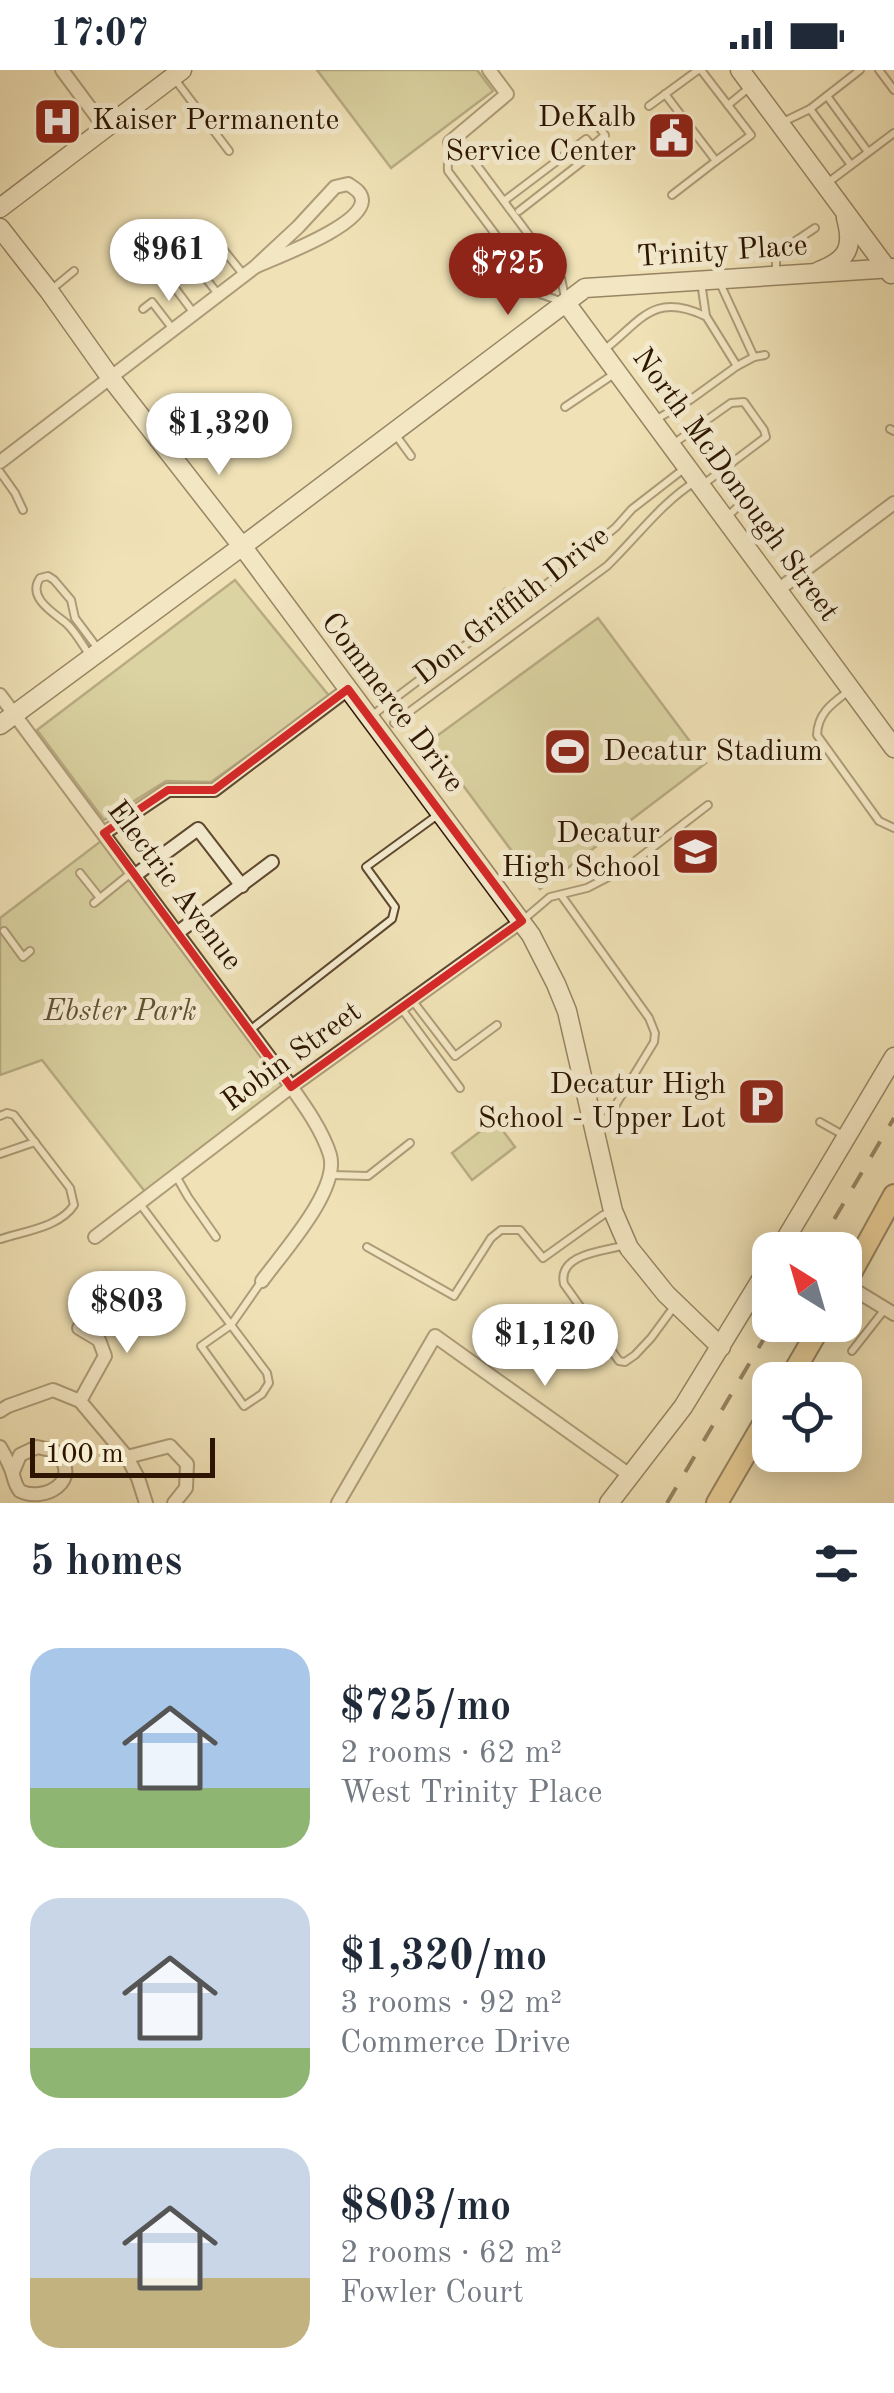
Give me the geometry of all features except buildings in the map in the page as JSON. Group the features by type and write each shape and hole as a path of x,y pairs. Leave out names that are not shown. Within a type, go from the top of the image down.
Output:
{"main road":[{"path":"740,70 891,271"},
{"path":"0,208 178,73"},
{"path":"809,274 836,263 846,253 850,238 845,212"},
{"name":"Commerce Drive","path":"0,228 522,921 538,946 567,1011 614,1211 628,1245 676,1304 721,1347"},
{"name":"Trinity Place","path":"8,720 585,288 891,271"},
{"name":"North McDonough Street","path":"566,303 894,748"},
{"path":"790,1232 894,1057"},
{"path":"862,1253 894,1195"},
{"path":"609,1503 683,1407 752,1295"},
{"path":"717,1503 752,1443"}],"street":[{"path":"62,70 105,128"},
{"path":"450,142 508,94 490,70"},
{"path":"0,462 250,271 298,228 335,186 348,184 357,190 361,206 349,219 250,271"},
{"path":"778,590 894,504"},
{"path":"104,833 168,790 214,790 348,689"},
{"name":"Electric Avenue","path":"0,695 8,720 104,833 291,1087 322,1136 331,1158 330,1175"},
{"path":"133,874 198,830 242,886"},
{"path":"177,934 272,862"},
{"name":"Robin Street","path":"95,1237 291,1087 522,921"},
{"path":"262,1282 318,1203 330,1175"},
{"path":"862,1295 890,1312"},
{"path":"79,1328 99,1340 105,1356 80,1401"},
{"path":"338,1503 435,1336 631,1476"},
{"path":"0,1411 52,1390 80,1401 126,1457 146,1503"},
{"path":"0,1446 18,1489 32,1500 44,1500 60,1491 66,1465 55,1451 37,1447 20,1455 13,1472"},
{"path":"126,1457 170,1446 187,1464 186,1488 174,1503"}],"lane":[{"path":"648,106 700,70 750,135 672,195"},
{"path":"780,124 810,109 860,70"},
{"path":"879,70 894,90"},
{"path":"178,73 229,151"},
{"path":"728,105 752,86"},
{"path":"666,94 716,161"},
{"path":"827,96 868,152"},
{"path":"810,109 851,165"},
{"path":"592,146 605,136 597,126"},
{"path":"825,185 894,133"},
{"path":"504,201 586,139 596,152 519,210"},
{"name":"North McDonough Street","path":"458,152 473,160 562,278 566,303 540,294 448,171 450,157 458,152"},
{"path":"130,228 194,312"},
{"path":"777,276 776,254 815,228"},
{"path":"218,243 250,271"},
{"path":"194,262 218,294"},
{"path":"49,291 74,270"},
{"path":"706,316 710,280"},
{"path":"710,280 754,357"},
{"path":"144,309 152,302 172,329"},
{"path":"602,352 652,309 685,307 706,316 738,366"},
{"path":"654,421 738,366 764,355"},
{"path":"565,406 617,372"},
{"path":"369,718 518,606 616,527 632,509 766,437 744,402 730,403 672,445"},
{"path":"394,433 411,456"},
{"path":"0,472 24,510"},
{"name":"Don Griffith Drive","path":"394,723 607,566 695,478"},
{"path":"725,518 748,497"},
{"path":"48,576 54,580 71,600 75,618 96,655 68,625 51,614 35,591 40,578 48,576"},
{"path":"507,592 518,606"},
{"path":"851,689 820,716 817,735 879,821 894,828"},
{"path":"522,921 550,897 587,888 626,868 708,805"},
{"path":"250,1031 392,919 395,907 366,867 440,813"},
{"path":"80,873 97,900 133,874"},
{"path":"561,896 649,1018 655,1033 654,1042 615,1106 592,1114"},
{"path":"4,931 23,956 30,951"},
{"path":"407,1004 455,1056 497,1025"},
{"path":"407,1004 460,1088"},
{"path":"0,1116 14,1115 70,1188 74,1206 58,1220 1,1239"},
{"path":"820,1122 846,1137"},
{"path":"0,1154 35,1142"},
{"path":"330,1175 368,1176 410,1143"},
{"path":"176,1175 216,1237"},
{"path":"139,1203 231,1325 267,1373 269,1383 262,1394 244,1406 201,1346 231,1325 262,1282"},
{"path":"367,1247 454,1296 500,1230 520,1230 543,1258 614,1211"},
{"path":"628,1245 589,1253 564,1268 562,1276 619,1361 636,1355 676,1304"},
{"path":"852,1351 890,1312"}],"highlighted area":[{"path":"348,689 522,921 291,1087 104,833 168,790 214,790"}],"green space":[{"path":"317,70 477,70 493,91 391,168"},
{"path":"235,580 330,697 211,782 166,781 104,820 37,730"},
{"name":"Decatur Stadium","path":"598,618 706,763 540,889 430,741"},
{"name":"Ebster Park","path":"105,838 286,1087 146,1193 42,1060 0,1075 0,918"},
{"path":"495,1120 515,1147 472,1180 452,1153"}],"railway":[{"path":"827,1232 894,1118"},
{"path":"667,1503 762,1342"}],"place":[{"name":"Kaiser Permanente","path":"57,121"},
{"name":"DeKalb Service Center","path":"671,135"},
{"name":"Decatur Stadium","path":"568,752"},
{"name":"Decatur High School","path":"695,851"},
{"name":"Decatur High School - Upper Lot","path":"761,1102"}]}
